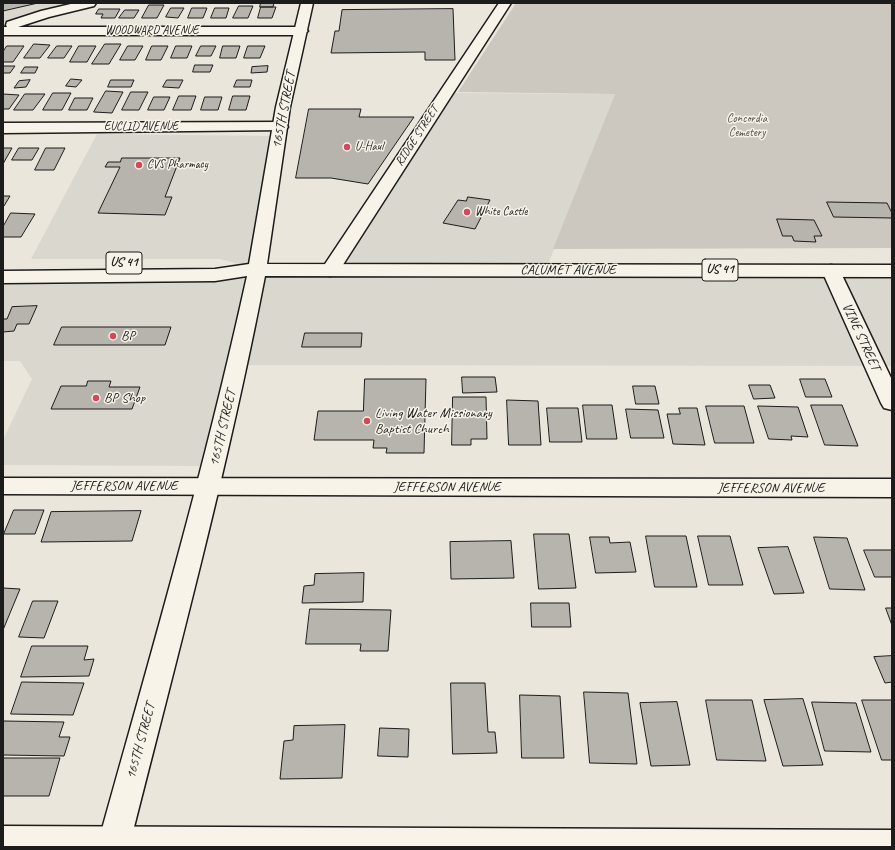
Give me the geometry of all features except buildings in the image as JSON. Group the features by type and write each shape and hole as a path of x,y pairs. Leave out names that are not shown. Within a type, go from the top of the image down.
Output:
{"street":[{"path":"3,30 45,14 90,3"},
{"name":"165TH STREET","path":"114,845 209,487 237,369 250,270 307,3"},
{"name":"RIDGE STREET","path":"330,270 505,3"},
{"name":"WOODWARD AVENUE","path":"3,30 301,31"},
{"name":"EUCLID AVENUE","path":"3,128 280,127"},
{"name":"CALUMET AVENUE","path":"3,263 219,263 250,270"},
{"name":"CALUMET AVENUE","path":"3,277 215,275 250,270 892,271"},
{"name":"VINE STREET","path":"831,271 892,403"},
{"name":"JEFFERSON AVENUE","path":"3,486 892,488"},
{"path":"3,841 114,845 892,845"}],"shaded area":[{"path":"3,3 77,3 3,23"},
{"path":"451,93 615,94 547,267 339,266"},
{"path":"97,134 274,136 251,267 220,259 31,259"},
{"path":"251,272 207,466 3,465 3,440 32,379 20,361 3,361 3,281"},
{"path":"260,272 892,273 892,366 245,365"}],"green space":[{"name":"Concordia Cemetery","path":"516,3 892,3 892,248 553,249 615,94 458,92"}],"place":[{"name":"U-Haul","path":"347,147"},
{"name":"CVS Pharmacy","path":"139,165"},
{"name":"White Castle","path":"467,212"},
{"name":"BP","path":"113,336"},
{"name":"BP Shop","path":"96,398"},
{"name":"Living Water Missionary Baptist Church","path":"367,421"}]}
